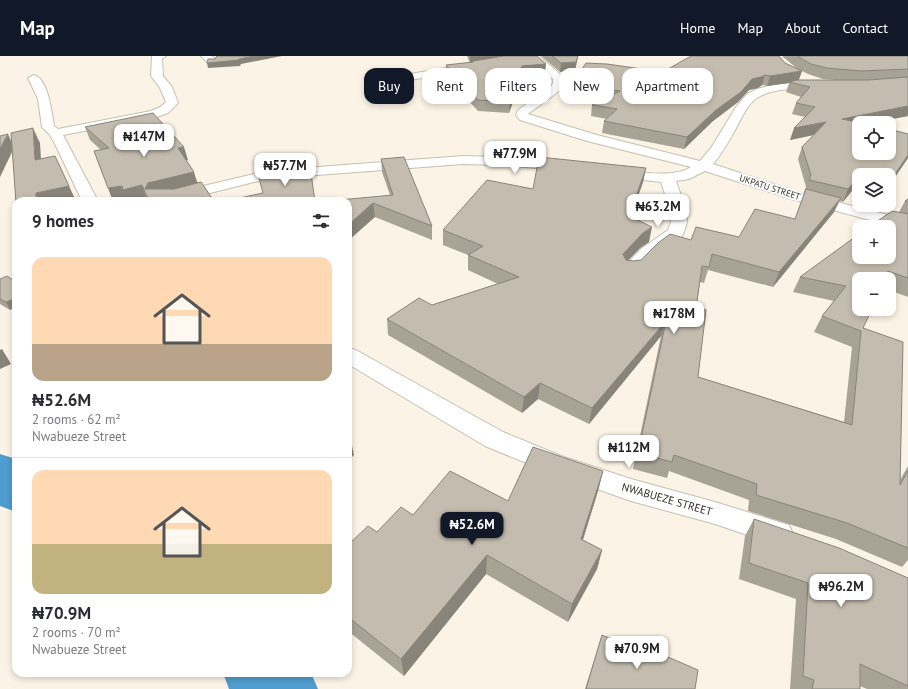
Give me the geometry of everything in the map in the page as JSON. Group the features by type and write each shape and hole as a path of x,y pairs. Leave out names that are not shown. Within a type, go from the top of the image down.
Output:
{"street":[{"path":"55,133 145,116 164,110 172,103 166,87 157,76 157,57 161,56"},
{"name":"UKPATU STREET","path":"531,57 558,78 559,83 554,89 530,106 522,115 592,138 703,166 796,196 908,225"},
{"path":"414,76 487,64"},
{"path":"176,197 254,178 291,173 463,160 502,161 667,178 682,176 698,170 703,166 717,150 746,102 754,94 793,86 829,85 799,77 793,73"},
{"path":"34,78 44,98 48,126 64,146 88,197"},
{"path":"630,270 647,253 676,232 679,222 678,210 667,178"},
{"name":"NWABUEZE STREET","path":"352,357 494,439 552,463 631,490 715,513 798,541"}],"building":[{"path":"217,56 254,56 239,60 207,63 208,59 215,59"},
{"path":"504,56 537,56 546,64 522,66 521,68 485,68 485,100 477,99 477,68 449,68 446,65"},
{"path":"552,56 578,56 576,62 561,63"},
{"path":"691,56 779,56 785,63 802,71 770,76 765,75 752,79 741,92 716,110 687,137 604,121 617,109 592,105 614,104 614,94 620,91 614,90 614,68 583,68 586,63 635,68 622,68 622,104 713,104 713,68 670,68"},
{"path":"797,56 908,56 908,69 861,71 827,68 811,64"},
{"path":"908,77 908,106 842,119 852,121 852,160 896,160 896,131 908,134 908,155 896,173 896,168 852,168 852,184 848,189 809,180 811,175 802,147 826,122 794,128 815,107 796,103 810,87 789,82 797,80 868,80"},
{"path":"153,113 184,147 178,148 194,172 148,183 145,189 174,189 201,182 211,197 147,197 142,185 123,190 122,186 108,188 94,151 109,148 85,127"},
{"path":"33,128 35,160 55,156 69,186 36,193 36,197 16,197 11,133"},
{"path":"8,134 0,149 0,136"},
{"path":"404,157 432,226 373,203 352,221 352,199 393,195 381,159"},
{"path":"539,157 646,168 629,216 652,227 643,233 623,254 626,260 633,261 641,260 658,243 670,234 691,240 696,227 739,237 755,209 795,219 806,189 841,198 779,272 712,254 709,267 702,266 696,308 706,310 698,377 852,425 861,331 822,316 846,286 800,277 852,239 852,264 896,264 896,220 879,220 891,212 908,214 908,278 896,274 896,272 888,271 852,272 852,316 869,316 863,328 903,342 900,485 908,471 908,548 847,523 756,495 757,484 674,455 672,462 638,453 666,321 592,408 540,383 524,397 387,319 419,298 432,305 519,277 468,255 483,246 443,230 487,180 533,189"},
{"path":"310,167 314,197 244,197 263,193 258,174"},
{"path":"7,276 12,279 12,300 6,302 0,299 0,279"},
{"path":"533,447 603,471 581,539 602,550 572,604 487,555 401,659 352,620 352,541 368,526 377,532 401,507 413,515 450,471 508,501"},
{"path":"754,519 839,548 908,578 908,686 860,664 860,689 812,689 814,680 803,676 808,583 749,563"},
{"path":"602,635 660,659 661,654 698,670 695,689 586,689"}],"waterway":[{"path":"0,478 12,485"},
{"path":"266,677 279,689"}]}
